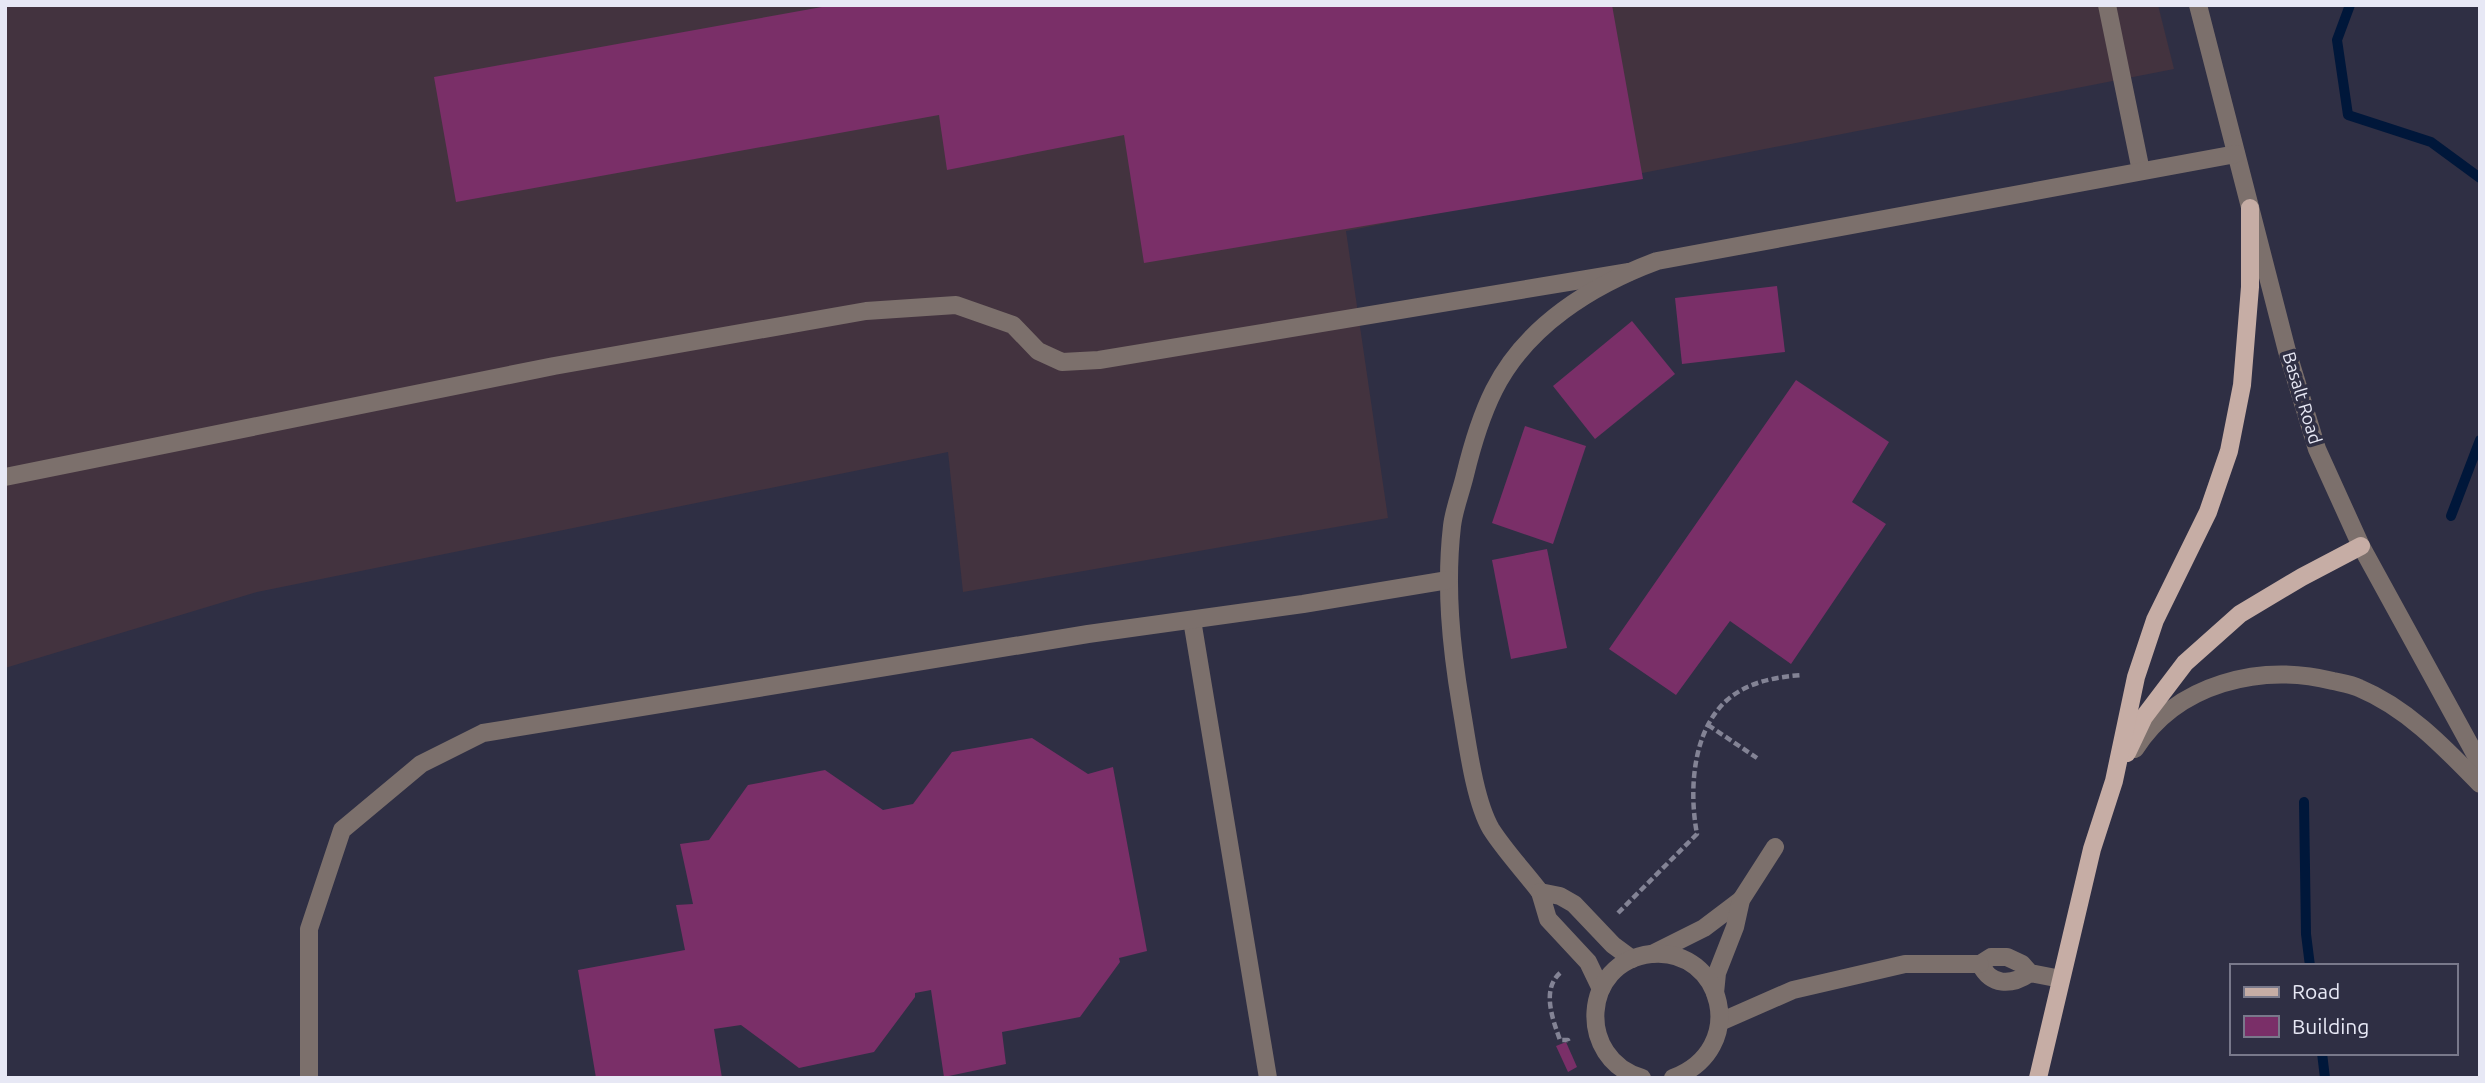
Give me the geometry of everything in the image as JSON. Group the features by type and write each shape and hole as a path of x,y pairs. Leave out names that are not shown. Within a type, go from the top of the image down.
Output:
{"main road":[{"path":"2038,1078 2092,849 2114,781 2136,677 2155,620 2208,512 2229,450 2242,385 2250,288 2250,208"},
{"path":"2114,781 2144,717 2185,663 2240,614 2361,546"}],"street":[{"path":"2107,5 2141,171"},
{"name":"Basalt Road","path":"2197,5 2287,351 2317,449 2361,546 2480,763"},
{"path":"1601,989 1588,962 1548,919 1540,892 1490,828 1478,792 1454,666 1448,580 1452,524 1468,460 1494,391 1523,348 1559,313 1629,272 1657,261 2236,154"},
{"path":"5,477 554,366 866,311 956,305 1013,325 1038,351 1062,362 1100,360 1629,272"},
{"path":"309,1078 309,929 342,830 421,764 483,733 1033,642 1448,580"},
{"path":"1192,620 1268,1078"},
{"path":"2114,781 2146,731 2180,702 2220,683 2262,675 2309,675 2358,687 2405,713 2480,784"},
{"path":"1673,1078 1689,1072 1704,1059 1715,1042 1720,1022 1716,993 1717,973 1735,927 1741,900 1775,847"},
{"path":"1540,892 1560,896 1574,904 1613,946 1632,959"},
{"path":"1642,1078 1614,1063 1602,1047 1595,1028 1595,1008 1601,989 1617,967 1632,959 1652,954 1704,928 1741,900"},
{"path":"1652,954 1683,959 1697,968 1716,993"},
{"path":"1720,1022 1793,990 1905,964 1980,964 1991,957 2007,957 2022,964 2030,973 2061,979"}],"path":[{"path":"1613,918 1697,834 1693,816 1693,782 1708,725 1724,702 1766,680 1802,675"},
{"path":"1708,725 1757,758"},
{"path":"1562,970 1556,977 1550,1001 1551,1013 1560,1040 1568,1040 1572,1048"}],"shaded area":[{"path":"5,5 2158,5 2174,69 1346,231 1388,518 963,592 948,452 257,592 5,668"}],"building":[{"path":"833,5 1612,5 1643,179 1144,263 1124,135 947,170 939,115 456,202 434,77"},
{"path":"1777,286 1785,352 1682,364 1675,298"},
{"path":"1632,321 1675,374 1595,439 1553,386"},
{"path":"1796,380 1889,442 1852,502 1886,524 1791,664 1730,621 1676,695 1609,649"},
{"path":"1525,426 1586,446 1553,544 1492,523"},
{"path":"1547,549 1567,648 1511,659 1492,560"},
{"path":"1032,738 1088,774 1113,767 1147,951 1119,958 1120,962 1080,1017 1002,1032 1006,1064 944,1077 931,990 915,993 915,997 874,1052 799,1068 741,1025 714,1029 722,1078 596,1078 578,970 685,950 676,905 693,904 680,844 709,840 748,785 825,770 883,810 913,804 952,752"},
{"path":"1566,1042 1577,1067 1568,1072 1556,1046"}],"waterway":[{"path":"2350,5 2337,40 2348,115 2431,142 2480,178"},
{"path":"2451,516 2480,440"},
{"path":"2304,802 2306,934 2310,964"},
{"path":"2322,1055 2325,1078"}]}
